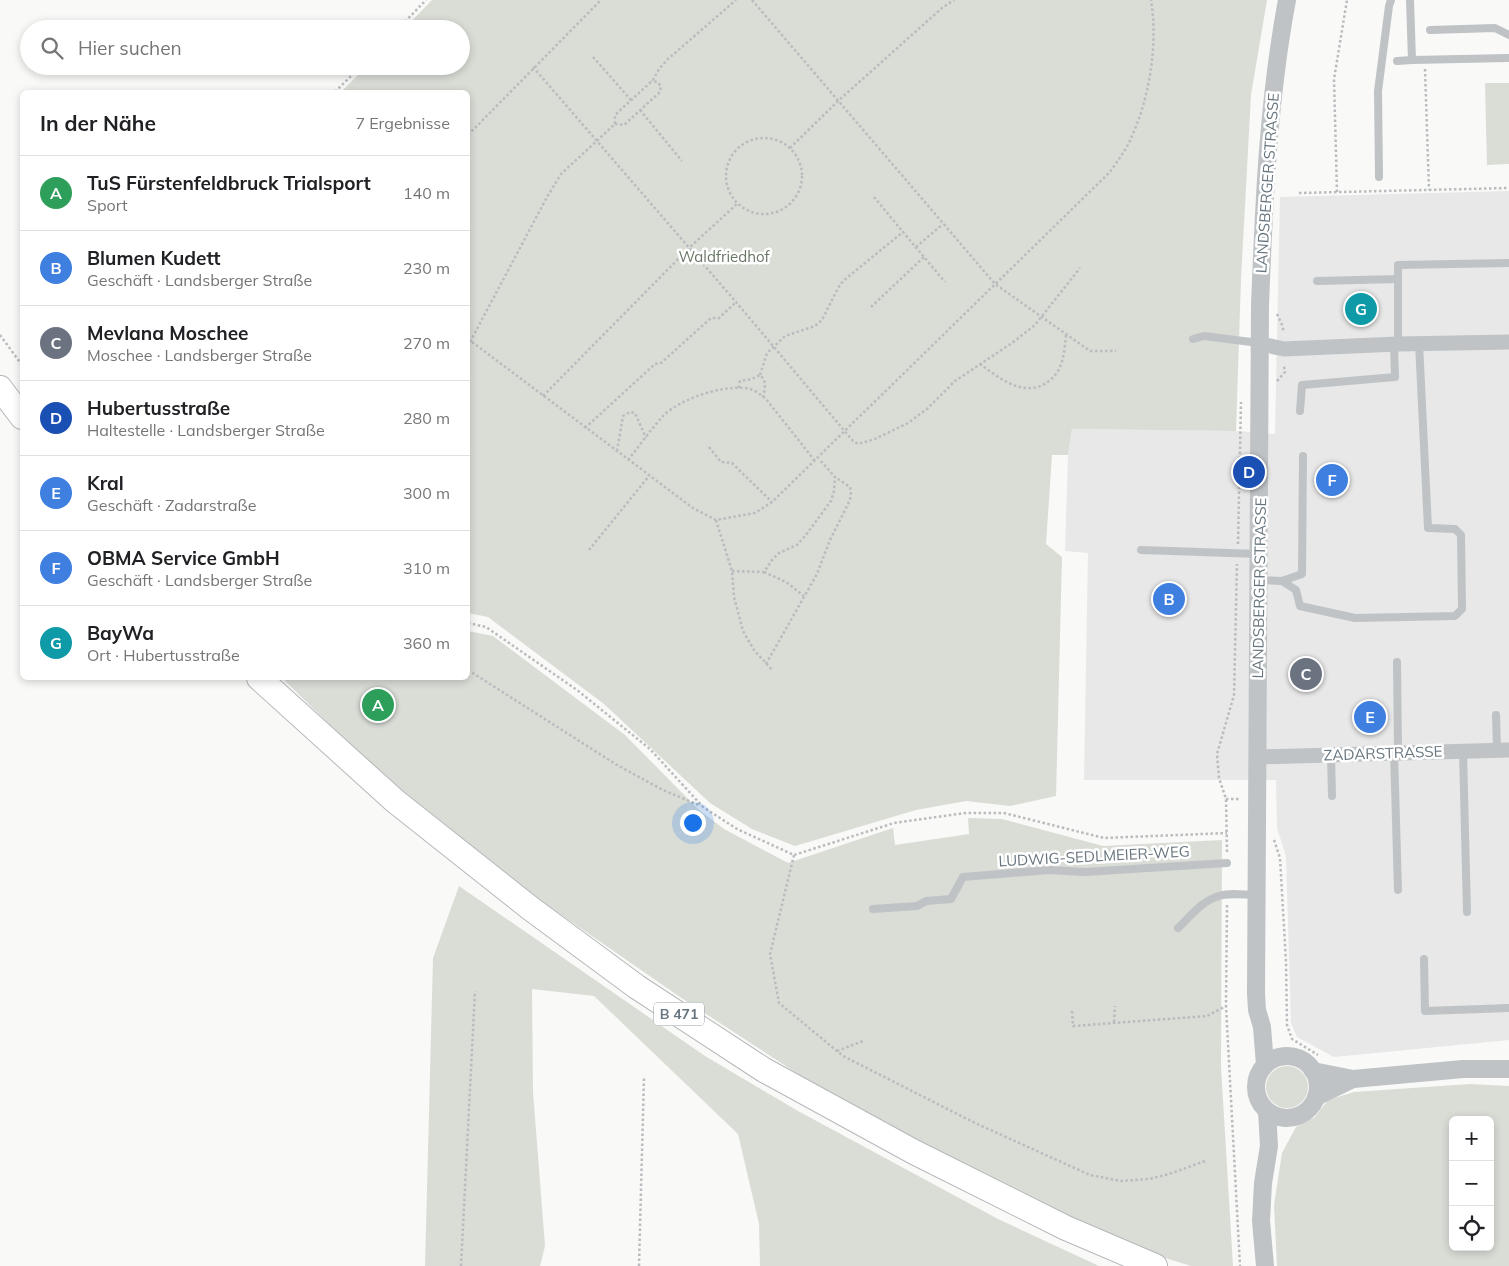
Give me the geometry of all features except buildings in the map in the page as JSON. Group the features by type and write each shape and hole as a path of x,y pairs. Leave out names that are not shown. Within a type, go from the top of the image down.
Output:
{"highway":[{"path":"0,388 20,414"},
{"name":"B 471","path":"261,680 395,801 530,908 637,986 764,1070 914,1152 1066,1228 1156,1266"}],"street":[{"name":"LANDSBERGER STRASSE","path":"1265,1065 1262,1027 1257,1010 1256,994 1260,305 1268,147 1278,52 1287,0"},
{"path":"1261,344 1284,349 1396,344 1509,342"},
{"name":"ZADARSTRASSE","path":"1257,757 1503,750"},
{"name":"LANDSBERGER STRASSE","path":"1262,1027 1288,1056"},
{"path":"1290,1119 1276,1116 1267,1111 1259,1099 1256,1084 1259,1074 1265,1065 1280,1057 1288,1056 1317,1063 1353,1079"},
{"path":"1269,1146 1290,1119 1307,1111 1312,1106 1318,1084 1317,1063"},
{"path":"1316,1097 1353,1079 1463,1069 1509,1069"},
{"path":"1264,1266 1261,1221 1263,1183 1269,1146 1267,1111"}],"lane":[{"path":"1379,177 1378,91 1391,0"},
{"path":"1410,0 1412,60"},
{"path":"1430,30 1495,28 1509,35"},
{"path":"1397,61 1509,58"},
{"path":"1300,411 1302,385 1395,378 1398,265 1509,263"},
{"path":"1317,281 1398,279"},
{"path":"1193,339 1204,336 1261,344"},
{"path":"1282,581 1296,590 1300,606 1355,618 1455,616 1462,609 1461,535 1455,529 1428,528 1419,344"},
{"path":"1259,580 1282,581 1302,574 1303,456"},
{"path":"1141,550 1260,554"},
{"path":"1397,662 1398,890"},
{"path":"1496,715 1503,750"},
{"path":"1463,750 1467,912"},
{"path":"1331,755 1332,796"},
{"name":"LUDWIG-SEDLMEIER-WEG","path":"873,909 917,906 926,901 951,899 963,877 1048,870 1085,872 1227,862"},
{"path":"1178,928 1216,896 1256,895"},
{"path":"1424,959 1425,1011 1509,1008"}],"path":[{"path":"407,20 426,0"},
{"path":"470,132 601,0"},
{"path":"470,338 547,196 561,174 614,124 615,115 651,81 668,59 736,0"},
{"path":"752,0 995,284 1090,351 1116,351"},
{"path":"790,148 838,101 942,8 954,0"},
{"path":"470,341 693,508 716,520 755,513 772,502 815,461 1110,172 1131,138 1143,110 1151,76 1153,41 1151,0"},
{"path":"1337,192 1334,79 1347,0"},
{"path":"593,57 631,100"},
{"path":"1425,60 1429,190"},
{"path":"533,67 774,346 853,441 858,444 875,439 899,427 927,409 955,381 1012,343 1042,317 1080,268"},
{"path":"336,90 351,75"},
{"path":"614,124 624,125 660,92 661,86 651,81"},
{"path":"640,110 682,161"},
{"path":"757,138 775,139 790,148 798,159 802,172 801,185 796,197 787,207 775,213 762,214 748,211 737,204 730,194 726,183 726,170 729,159 736,149 746,142 757,138"},
{"path":"1299,193 1509,188"},
{"path":"874,197 945,282"},
{"path":"542,396 690,248 737,204"},
{"path":"916,247 944,224"},
{"path":"760,375 764,356 774,346 785,336 815,326 822,320 843,281 903,232"},
{"path":"871,307 924,257"},
{"path":"585,428 654,364 661,363 711,318 719,318 736,302"},
{"path":"1283,332 1284,327"},
{"path":"980,364 1013,385 1024,388 1042,386 1051,380 1059,370 1066,335"},
{"path":"0,336 20,362"},
{"path":"1284,366 1285,372"},
{"path":"739,388 740,380 752,379 760,375"},
{"path":"760,375 765,379 766,384 763,396"},
{"path":"628,460 664,415 684,401 706,394 739,388 750,389 763,396 815,461"},
{"path":"470,671 617,765 663,790 703,807 737,829 794,855 894,824 965,812 1004,813 1104,838 1226,833 1226,799 1219,778 1217,754 1234,695 1242,398"},
{"path":"616,452 624,416 630,412 635,413 646,438"},
{"path":"709,447 721,462 732,463 772,502"},
{"path":"766,664 817,574 838,521 850,500 850,488 835,477 818,458"},
{"path":"589,550 648,476"},
{"path":"764,572 779,553 797,545 805,536 831,501 835,477"},
{"path":"716,520 732,571 734,597 743,631 754,650 773,671"},
{"path":"732,571 764,572 786,582 804,596"},
{"path":"470,623 486,627 578,690 650,749 703,807"},
{"path":"1226,799 1244,799"},
{"path":"1273,836 1280,858 1286,962 1287,1025 1292,1039 1317,1063"},
{"path":"794,855 770,954 779,1003 843,1056 975,1123 1090,1175 1121,1181 1149,1179 1205,1161"},
{"path":"1227,895 1226,1006 1240,1266"},
{"path":"461,1266 476,992"},
{"path":"1114,1006 1114,1022"},
{"path":"1072,1011 1073,1026 1207,1016 1226,1006"},
{"path":"837,1051 863,1041"},
{"path":"639,1266 644,1077"}],"shaded area":[{"path":"1509,191 1509,1040 1334,1057 1297,1037 1291,1023 1286,856 1277,828 1276,780 1084,780 1088,553 1065,551 1068,455 1072,429 1236,431 1275,434 1280,197"}],"green space":[{"name":"Waldfriedhof","path":"432,0 1267,0 1251,95 1241,279 1236,431 1072,429 1068,455 1052,455 1046,544 1062,557 1056,796 1010,806 966,801 916,810 795,846 752,829 710,803 604,704 488,617 470,613 470,90 343,90 358,75 470,75 470,20 413,20"},
{"path":"1485,83 1509,83 1509,164 1487,165"},
{"path":"470,631 493,636 625,735 698,809 724,829 788,863 893,828 895,845 969,834 968,818 1002,819 1103,846 1222,840 1221,1067 1233,1266 1191,1266 1139,1250 1017,1194 844,1104 680,997 524,889 378,772 284,680 470,680"},
{"path":"459,886 705,1056 798,1111 998,1219 1099,1266 760,1266 759,1224 738,1134 594,996 532,989 533,1092 545,1246 540,1266 425,1266 433,958"},
{"path":"1291,1066 1299,1069 1305,1075 1308,1087 1305,1099 1299,1105 1283,1108 1275,1105 1269,1099 1266,1083 1269,1075 1275,1069"},
{"path":"1470,1084 1509,1086 1509,1266 1277,1266 1274,1205 1282,1153 1296,1127 1315,1117 1328,1100 1354,1092"}],"place":[{"name":"BayWa","path":"1361,309"},
{"name":"Hubertusstraße","path":"1249,472"},
{"name":"OBMA Service GmbH","path":"1332,480"},
{"name":"Blumen Kudett","path":"1169,599"},
{"name":"Mevlana Moschee","path":"1306,674"},
{"name":"TuS Fürstenfeldbruck Trialsport","path":"378,705"},
{"name":"Kral","path":"1370,717"}]}
